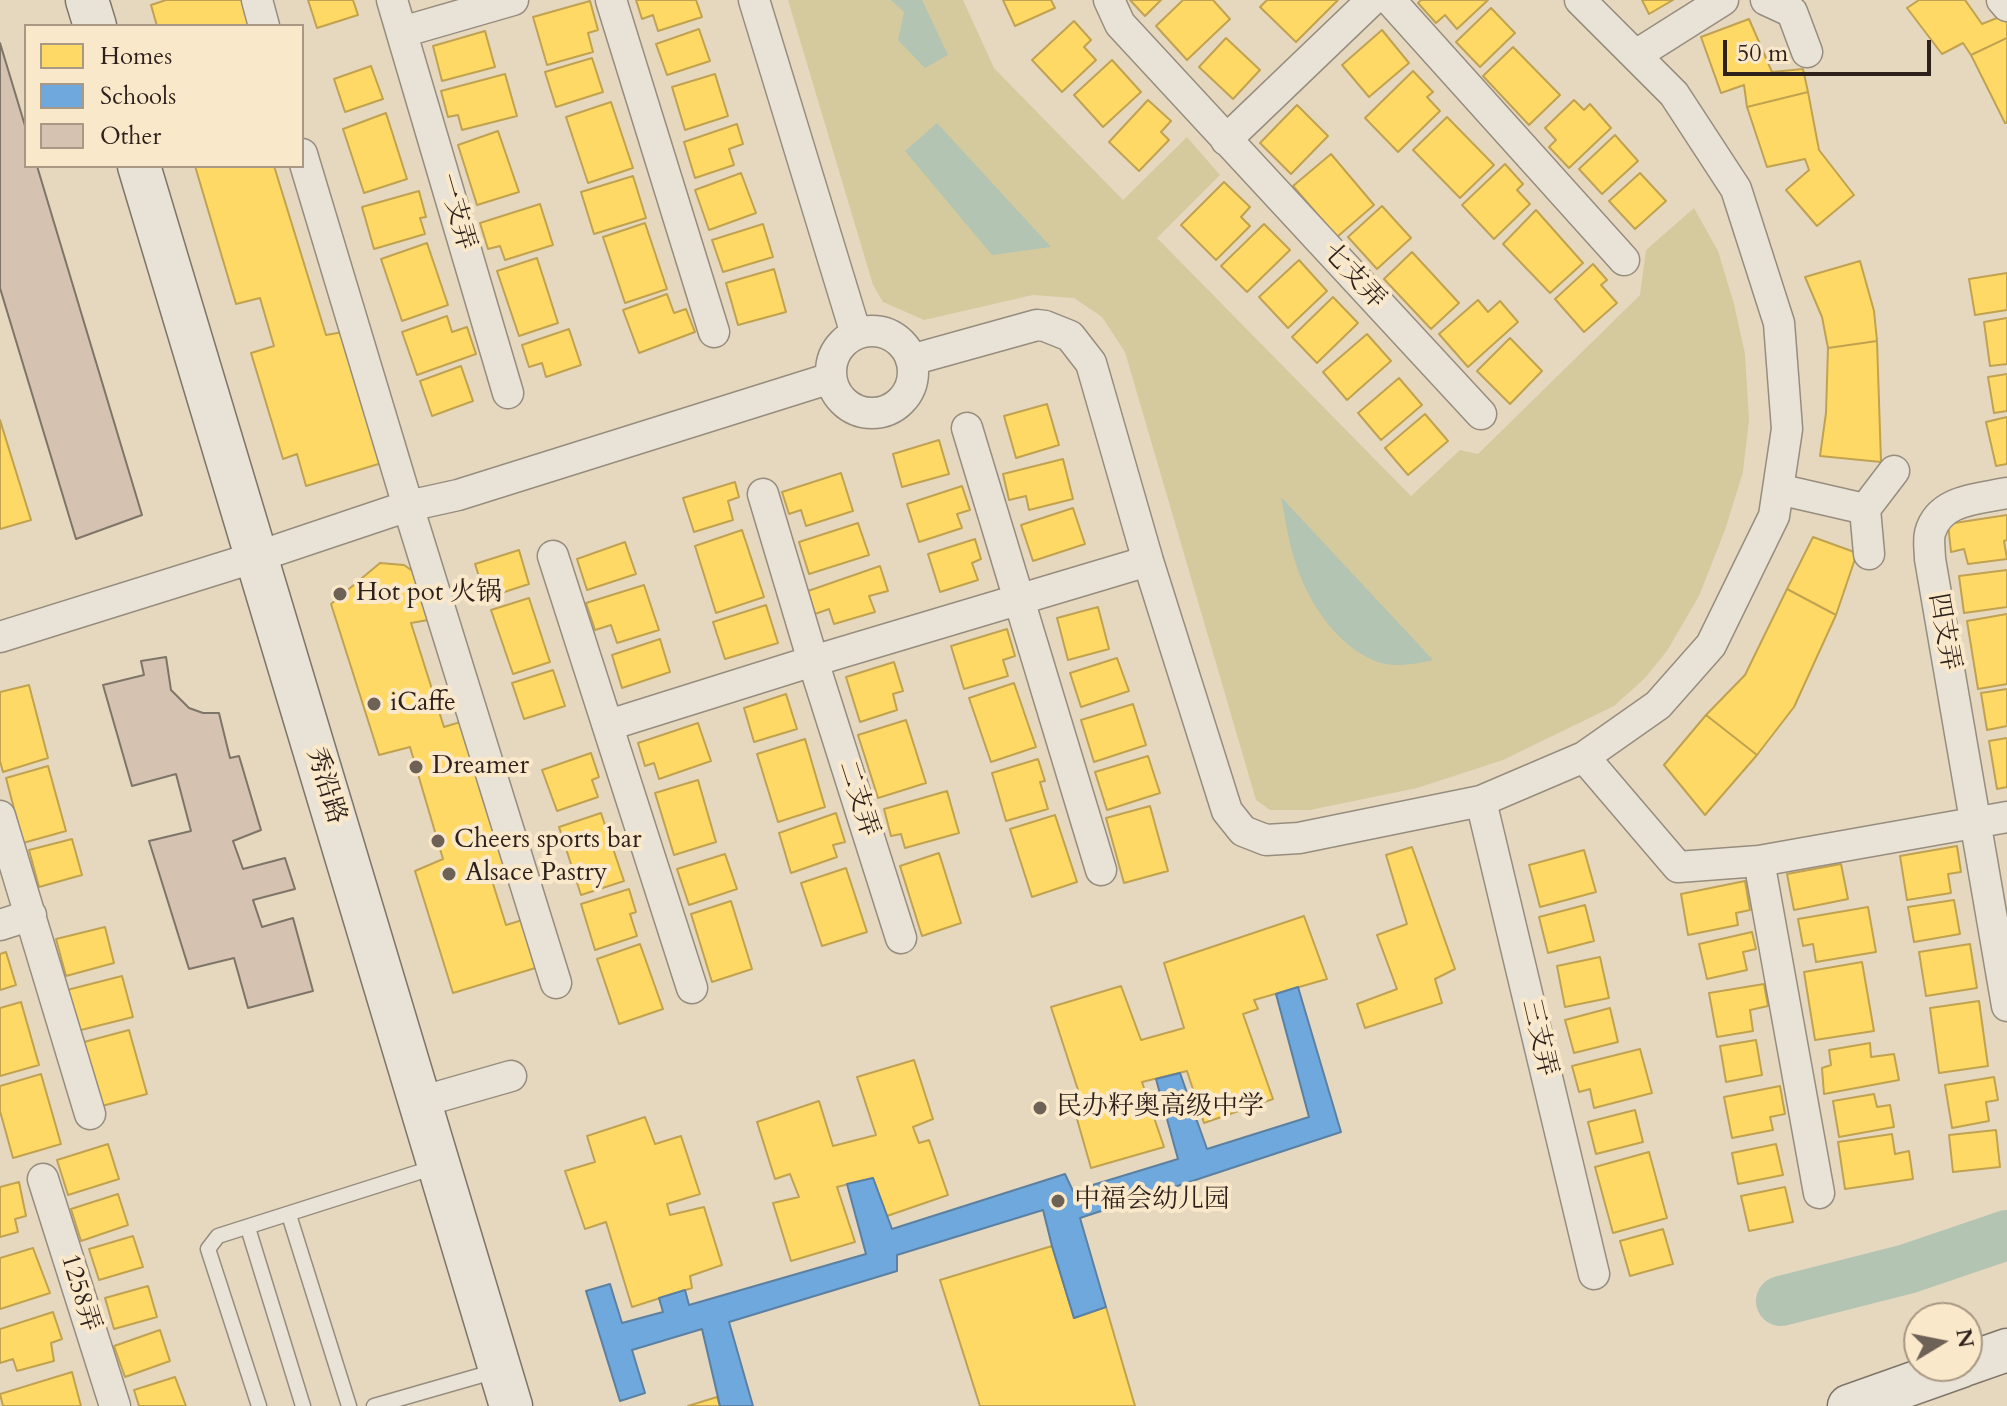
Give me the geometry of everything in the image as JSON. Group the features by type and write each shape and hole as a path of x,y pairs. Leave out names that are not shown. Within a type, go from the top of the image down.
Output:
{"main road":[{"path":"87,0 94,24"},
{"name":"秀沿路","path":"140,168 506,1388"},
{"path":"1983,1358 2007,1350"},
{"path":"1849,1406 1916,1382"}],"street":[{"path":"257,0 263,24"},
{"name":"一支弄","path":"392,0 508,393"},
{"path":"402,32 513,0"},
{"path":"611,0 714,332"},
{"path":"754,0 856,334"},
{"name":"七支弄","path":"1109,0 1120,24 1481,414"},
{"path":"1226,140 1372,0"},
{"path":"1390,0 1624,260"},
{"path":"911,360 1037,325 1070,336 1091,363 1148,561 1227,811 1243,831 1266,840 1299,838 1481,801 1584,757 1658,705 1711,645 1774,516 1787,429 1779,323 1736,189 1674,94 1580,0"},
{"path":"1636,55 1723,0"},
{"path":"1766,0 1792,12 1807,52"},
{"path":"2002,0 2007,6"},
{"path":"304,161 556,983"},
{"path":"864,332 886,334 904,347 911,360 912,382 904,398 886,411 870,413 850,407 839,397 831,378 833,360 842,344 864,332"},
{"path":"0,637 408,506 458,495 831,378"},
{"path":"967,428 1101,870"},
{"path":"1869,554 1865,509 1894,471"},
{"path":"1778,489 1865,509"},
{"name":"四支弄","path":"2007,493 1955,504 1935,519 1929,536 1930,559 2007,1006"},
{"name":"二支弄","path":"763,494 901,938"},
{"path":"553,556 692,988"},
{"path":"609,725 1148,561"},
{"path":"1584,757 1678,867 1759,861 2007,817"},
{"name":"三支弄","path":"1481,801 1594,1274"},
{"path":"0,816 90,1114"},
{"path":"1759,861 1819,1193"},
{"path":"0,925 31,915"},
{"path":"420,1102 511,1076"},
{"name":"1258弄","path":"43,1179 115,1406"}],"lane":[{"path":"259,1406 208,1249 218,1236 439,1166"},
{"path":"289,1215 349,1406"},
{"path":"248,1228 303,1406"},
{"path":"374,1406 506,1388"}],"shaded area":[{"path":"788,0 963,0 994,68 1123,200 1187,137 1220,175 1157,238 1411,496 1460,450 1478,454 1640,295 1646,250 1694,208 1718,251 1734,304 1745,354 1749,420 1743,472 1725,530 1699,596 1667,651 1645,678 1614,706 1503,760 1417,788 1310,810 1270,810 1256,800 1125,352 1102,317 1074,298 1033,295 924,320 883,302 873,285"},
{"path":"891,0 922,0 948,55 925,68 898,40 904,12"},
{"path":"937,123 1051,247 992,255 905,151"},
{"path":"1281,497 1433,660 1385,664 1363,655 1336,633 1315,605 1299,574"}],"building: Homes":[{"path":"166,0 248,0 249,24 156,24 151,5"},
{"path":"308,0 353,0 358,15 317,28"},
{"path":"636,0 696,0 702,17 658,31 653,15 642,19"},
{"path":"1003,0 1051,0 1055,8 1015,26"},
{"path":"1130,0 1161,0 1145,16"},
{"path":"1183,0 1213,0 1230,19 1187,60 1156,26"},
{"path":"1267,0 1338,0 1296,42 1260,7"},
{"path":"1421,0 1488,0 1457,29 1445,15 1436,23 1418,3"},
{"path":"1642,0 1673,0 1649,14"},
{"path":"1919,0 1965,0 1982,24 2007,14 2007,38 1971,55 1963,43 1942,54 1907,8"},
{"path":"590,1 598,30 588,33 593,52 547,65 533,17"},
{"path":"1491,8 1515,33 1480,67 1456,42"},
{"path":"1749,19 1772,72 1803,69 1808,92 1747,107 1744,85 1721,93 1701,37"},
{"path":"1074,21 1091,40 1084,47 1096,60 1062,92 1032,60"},
{"path":"699,29 710,61 667,75 656,44"},
{"path":"1382,30 1409,63 1369,97 1342,65"},
{"path":"485,31 495,67 442,81 433,46"},
{"path":"1226,38 1260,70 1233,99 1199,67"},
{"path":"2007,38 2007,123 2005,123 1971,55"},
{"path":"1513,47 1560,95 1529,125 1483,76"},
{"path":"592,58 603,92 556,107 545,72"},
{"path":"1112,60 1141,92 1103,127 1074,95"},
{"path":"371,66 383,99 345,112 334,79"},
{"path":"1413,71 1433,92 1427,97 1440,111 1398,152 1365,118"},
{"path":"505,74 517,116 462,130 458,115 448,117 441,91"},
{"path":"715,74 728,116 685,130 672,87"},
{"path":"1808,92 1819,150 1854,195 1817,226 1786,190 1809,170 1805,159 1767,167 1747,107"},
{"path":"1148,100 1171,121 1161,132 1169,140 1139,171 1109,142"},
{"path":"1574,100 1584,110 1590,104 1611,128 1569,168 1549,147 1556,140 1545,128"},
{"path":"611,102 633,168 588,183 566,117"},
{"path":"1297,105 1328,136 1291,174 1260,143"},
{"path":"386,113 407,179 364,193 343,129"},
{"path":"1447,117 1494,165 1460,198 1413,150"},
{"path":"737,124 743,144 729,149 734,165 695,178 684,142"},
{"path":"498,131 519,192 477,205 458,145"},
{"path":"1615,135 1638,161 1602,194 1579,169"},
{"path":"1331,154 1374,205 1337,237 1293,186"},
{"path":"1505,164 1523,184 1517,190 1530,204 1494,239 1462,205"},
{"path":"196,168 275,168 326,335 349,331 385,462 306,486 297,454 283,459 251,353 274,346 260,298 236,304"},
{"path":"741,173 756,213 709,230 695,190"},
{"path":"1640,173 1666,201 1635,229 1609,201"},
{"path":"633,176 646,218 594,234 581,192"},
{"path":"1224,182 1250,207 1241,217 1250,226 1216,260 1181,225"},
{"path":"419,191 426,217 420,218 425,234 374,249 362,207"},
{"path":"540,204 553,245 505,260 500,246 488,249 480,223"},
{"path":"1382,206 1411,238 1377,269 1348,237"},
{"path":"1536,210 1583,263 1550,293 1503,244"},
{"path":"645,223 667,289 625,303 603,237"},
{"path":"763,224 773,257 723,272 712,240"},
{"path":"1264,224 1290,250 1247,292 1221,266"},
{"path":"427,243 448,305 402,321 381,259"},
{"path":"1412,252 1459,303 1431,329 1384,279"},
{"path":"537,258 558,323 519,336 497,271"},
{"path":"1299,260 1327,291 1288,328 1259,297"},
{"path":"1860,261 1874,311 1877,341 1828,348 1822,317 1805,277"},
{"path":"1593,264 1607,280 1601,285 1617,303 1584,332 1555,299"},
{"path":"774,269 786,312 738,325 726,283"},
{"path":"2007,273 2007,310 1975,315 1969,279"},
{"path":"667,294 674,313 686,309 695,332 639,353 623,310"},
{"path":"1333,297 1358,323 1317,363 1292,337"},
{"path":"1478,300 1488,312 1500,301 1518,322 1468,367 1439,334"},
{"path":"447,316 452,332 467,327 476,354 417,375 402,332"},
{"path":"2007,318 2007,364 1990,366 1984,322"},
{"path":"569,329 581,365 546,377 542,363 529,367 522,345"},
{"path":"1367,334 1391,361 1347,400 1323,372"},
{"path":"1510,338 1542,371 1510,404 1477,371"},
{"path":"1877,341 1881,462 1820,456 1826,413 1828,348"},
{"path":"461,366 473,401 432,416 420,381"},
{"path":"2007,374 2007,411 1994,413 1988,377"},
{"path":"1399,378 1422,405 1381,440 1358,413"},
{"path":"1047,404 1059,445 1016,458 1004,416"},
{"path":"1425,414 1448,441 1408,475 1385,448"},
{"path":"2007,417 2007,464 1996,466 1986,422"},
{"path":"0,420 31,520 0,529"},
{"path":"939,440 949,474 902,487 893,454"},
{"path":"1063,459 1073,499 1029,510 1026,496 1009,500 1003,474"},
{"path":"841,473 853,511 806,526 801,510 789,514 782,492"},
{"path":"735,482 739,497 728,501 733,520 694,532 683,498"},
{"path":"962,486 970,510 957,514 962,528 919,542 907,504"},
{"path":"1073,508 1085,544 1033,561 1021,525"},
{"path":"2007,515 2007,540 2004,541 2007,559 1968,564 1964,549 1951,552 1948,524"},
{"path":"858,523 869,555 809,574 799,542"},
{"path":"742,530 764,597 716,613 695,546"},
{"path":"1813,537 1857,553 1836,615 1787,589"},
{"path":"975,539 981,559 972,563 978,580 940,592 928,554"},
{"path":"625,542 636,574 587,590 577,559"},
{"path":"519,550 529,584 486,598 475,564"},
{"path":"380,563 404,565 414,572 428,620 411,623 444,727 467,720 507,864 489,871 506,925 526,919 542,966 453,993 415,871 443,859 410,747 379,755 331,604"},
{"path":"880,566 888,591 869,596 875,612 834,624 829,609 815,614 808,591"},
{"path":"2007,570 2007,607 1964,613 1959,576"},
{"path":"644,585 659,630 617,643 611,625 595,630 586,603"},
{"path":"1787,589 1836,615 1794,707 1757,755 1706,715 1745,675"},
{"path":"529,598 550,662 513,674 491,610"},
{"path":"766,605 778,643 725,659 713,622"},
{"path":"1098,607 1109,649 1068,660 1057,618"},
{"path":"2007,614 2007,684 1978,689 1967,621"},
{"path":"1007,629 1015,656 1003,660 1008,676 964,689 951,646"},
{"path":"660,639 670,672 622,688 612,655"},
{"path":"1117,658 1129,691 1081,707 1070,673"},
{"path":"894,662 903,691 893,694 897,710 860,722 846,677"},
{"path":"553,670 565,706 524,719 512,683"},
{"path":"1014,683 1036,747 991,762 969,698"},
{"path":"29,685 48,758 3,772 0,761 0,692"},
{"path":"2007,689 2007,726 1987,730 1981,693"},
{"path":"786,694 797,729 754,742 744,708"},
{"path":"1133,704 1146,745 1094,762 1081,720"},
{"path":"1706,715 1757,755 1705,815 1664,765"},
{"path":"906,720 926,783 878,798 858,735"},
{"path":"698,723 711,761 659,779 654,763 645,766 638,743"},
{"path":"2007,738 2007,787 1997,789 1989,741"},
{"path":"805,739 825,807 778,822 757,754"},
{"path":"591,753 599,777 592,780 598,797 557,811 542,770"},
{"path":"1148,756 1160,793 1107,810 1095,772"},
{"path":"1038,759 1045,781 1040,782 1048,809 1006,821 992,773"},
{"path":"48,766 66,831 23,843 6,778"},
{"path":"698,780 716,842 674,855 655,793"},
{"path":"947,791 959,833 905,848 901,834 891,836 884,809"},
{"path":"1150,806 1168,871 1124,883 1106,818"},
{"path":"601,813 624,881 581,895 559,827"},
{"path":"836,813 845,842 833,845 837,857 791,873 779,833"},
{"path":"1055,815 1077,882 1032,897 1010,829"},
{"path":"72,839 82,875 39,887 29,850"},
{"path":"1957,846 1961,872 1948,874 1951,893 1907,900 1900,856"},
{"path":"1412,847 1455,969 1435,979 1442,1003 1365,1028 1357,1004 1397,989 1377,935 1407,924 1386,855"},
{"path":"1584,850 1596,892 1540,907 1529,865"},
{"path":"939,853 961,923 922,936 900,866"},
{"path":"725,854 737,889 689,905 677,869"},
{"path":"1841,864 1848,899 1794,910 1787,874"},
{"path":"846,868 867,932 822,946 801,883"},
{"path":"1745,881 1750,910 1736,913 1738,925 1688,935 1681,894"},
{"path":"629,889 636,912 630,914 637,936 595,950 581,904"},
{"path":"1954,900 1960,934 1914,942 1908,907"},
{"path":"731,901 752,969 712,982 691,914"},
{"path":"1585,905 1594,941 1548,953 1539,917"},
{"path":"1868,907 1876,952 1816,962 1813,944 1803,946 1798,919"},
{"path":"1304,916 1327,979 1254,1000 1258,1009 1243,1014 1273,1099 1204,1123 1187,1071 1142,1082 1164,1147 1091,1168 1071,1098 1080,1096 1051,1007 1121,986 1141,1040 1184,1028 1164,963"},
{"path":"105,927 114,963 66,976 56,939"},
{"path":"1752,932 1756,949 1743,952 1747,970 1707,979 1699,944"},
{"path":"640,944 663,1009 619,1024 597,959"},
{"path":"1970,944 1977,988 1926,996 1919,952"},
{"path":"6,952 16,985 0,990 0,954"},
{"path":"1600,957 1609,998 1565,1007 1557,966"},
{"path":"1862,962 1874,1031 1815,1040 1804,972"},
{"path":"122,976 133,1017 77,1031 67,990"},
{"path":"1764,984 1768,1006 1750,1010 1753,1031 1717,1037 1709,993"},
{"path":"1979,1001 1988,1066 1939,1073 1930,1008"},
{"path":"21,1002 39,1065 0,1076 0,1008"},
{"path":"1610,1008 1618,1042 1574,1053 1565,1020"},
{"path":"129,1030 147,1094 102,1106 84,1042"},
{"path":"1756,1040 1762,1075 1726,1082 1720,1046"},
{"path":"1870,1043 1871,1057 1894,1054 1899,1080 1824,1094 1822,1068 1831,1065 1829,1050"},
{"path":"1640,1049 1652,1093 1594,1108 1590,1089 1579,1092 1572,1066"},
{"path":"914,1060 933,1119 913,1127 919,1143 929,1140 948,1195 887,1216 873,1178 837,1187 855,1242 791,1261 773,1203 799,1197 790,1174 775,1179 757,1122 819,1101 833,1146 876,1135 857,1077"},
{"path":"41,1074 61,1144 13,1158 0,1111 0,1086"},
{"path":"1994,1077 1998,1100 1986,1102 1989,1121 1952,1128 1945,1085"},
{"path":"1780,1086 1785,1114 1770,1117 1773,1130 1732,1138 1724,1097"},
{"path":"1874,1094 1877,1107 1890,1105 1894,1127 1839,1137 1833,1101"},
{"path":"1635,1110 1643,1142 1596,1154 1588,1122"},
{"path":"645,1117 655,1144 681,1136 700,1194 667,1204 670,1215 704,1207 722,1265 690,1276 692,1288 632,1307 606,1222 585,1229 565,1171 595,1162 587,1136"},
{"path":"1996,1130 2000,1167 1953,1172 1949,1135"},
{"path":"1892,1134 1895,1154 1909,1151 1913,1179 1845,1189 1838,1142"},
{"path":"108,1144 119,1179 68,1195 57,1160"},
{"path":"1776,1144 1783,1175 1738,1184 1732,1153"},
{"path":"1649,1152 1667,1218 1613,1233 1595,1167"},
{"path":"19,1182 26,1216 15,1219 18,1232 0,1237 0,1187"},
{"path":"1785,1187 1793,1222 1749,1231 1741,1196"},
{"path":"118,1194 128,1225 81,1241 71,1209"},
{"path":"1663,1229 1673,1264 1630,1276 1620,1241"},
{"path":"133,1236 143,1267 99,1280 89,1249"},
{"path":"1052,1246 1074,1318 1106,1307 1135,1406 980,1406 940,1280"},
{"path":"33,1248 50,1293 0,1309 0,1258"},
{"path":"148,1286 157,1317 114,1329 105,1298"},
{"path":"53,1312 62,1339 51,1343 54,1361 17,1371 13,1359 0,1363 0,1329"},
{"path":"160,1330 170,1361 125,1377 114,1346"},
{"path":"72,1372 81,1406 3,1406 0,1394"},
{"path":"175,1377 186,1406 139,1406 134,1390"},
{"path":"717,1397 720,1406 688,1406"}],"building: Schools":[{"name":"中福会幼儿园","path":"1298,987 1341,1132 1080,1218 1106,1307 1074,1318 1043,1210 897,1255 897,1271 729,1322 753,1406 720,1406 702,1329 632,1350 645,1393 620,1401 586,1291 610,1284 622,1323 663,1312 659,1298 685,1290 689,1305 866,1254 847,1184 873,1178 892,1229 1065,1174 1073,1191 1178,1159 1156,1079 1180,1073 1207,1149 1309,1117 1276,994"}],"building: Other":[{"path":"0,43 24,122 24,168 38,168 142,515 76,539 0,288"},
{"path":"166,657 171,690 189,708 203,713 219,713 230,758 239,756 261,830 233,841 243,869 285,858 295,889 253,900 262,927 293,918 313,991 248,1008 234,958 189,969 149,841 191,831 176,774 132,786 103,685 144,675 141,661"}],"waterway":[{"path":"1781,1301 1907,1269 2007,1235"}],"place":[{"name":"Hot pot 火锅","path":"340,594"},
{"name":"iCaffe","path":"374,704"},
{"name":"Dreamer","path":"416,767"},
{"name":"Cheers sports bar","path":"438,841"},
{"name":"Alsace Pastry","path":"449,874"},
{"name":"民办籽奥高级中学","path":"1040,1108"},
{"name":"中福会幼儿园","path":"1058,1201"}]}
